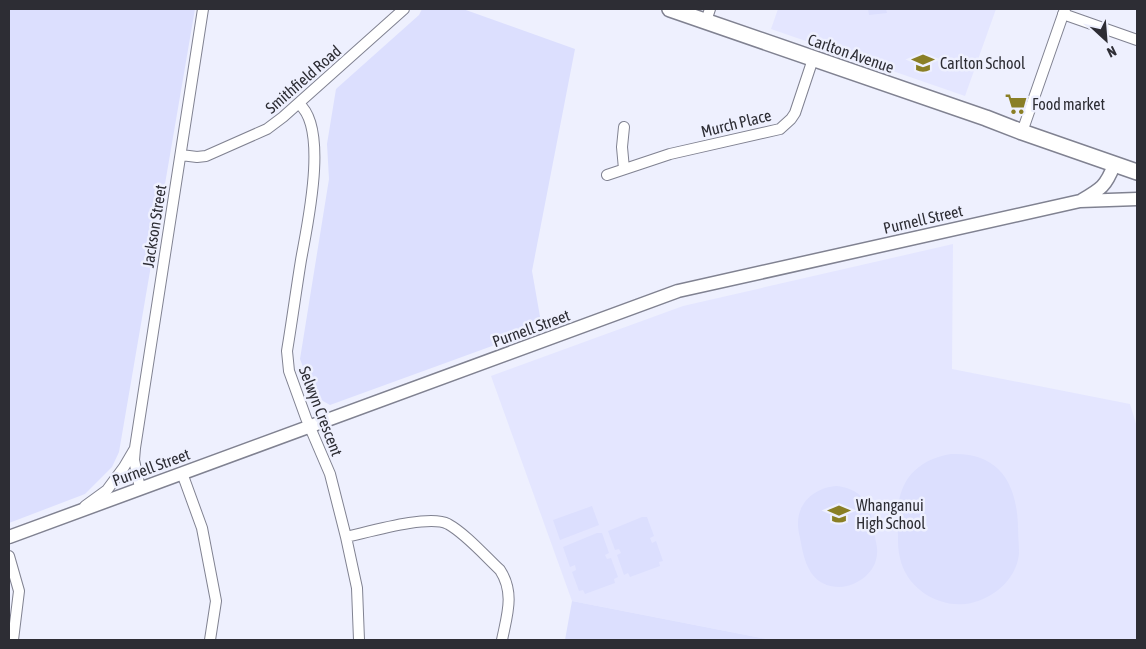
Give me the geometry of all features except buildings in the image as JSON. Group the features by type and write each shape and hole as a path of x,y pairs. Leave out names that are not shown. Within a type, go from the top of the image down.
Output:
{"highway":[{"name":"Carlton Avenue","path":"670,9 708,15 813,59 977,115 1136,173"}],"main road":[{"name":"Purnell Street","path":"1080,201 1100,190 1107,182 1114,165"},
{"name":"Purnell Street","path":"9,536 678,291 1080,201 1137,199"}],"street":[{"name":"Jackson Street","path":"140,488 134,460 135,448 203,9"},
{"name":"Smithfield Road","path":"180,155 206,156 267,129 299,104 404,9"},
{"path":"1022,132 1064,11 1137,40"},
{"name":"Murch Place","path":"607,176 670,154 780,129 795,113 813,59"},
{"name":"Selwyn Crescent","path":"299,104 308,115 313,135 314,183 287,351 287,362 310,427 330,474 357,588 359,640"},
{"path":"624,127 622,147 624,169"},
{"name":"Jackson Street","path":"78,511 107,490 135,448"},
{"path":"182,473 202,528 216,601 210,640"},
{"path":"346,537 425,521 446,523 457,530 500,570 505,577 510,596 502,640"},
{"path":"9,556 19,591 13,640"}],"shaded area":[{"path":"9,9 195,9 119,452 112,467 85,494 9,523"},
{"path":"422,9 463,9 575,49 532,271 542,328 330,405 314,396 300,359 329,179 327,144 336,89 419,15"},
{"name":"Carlton School","path":"778,9 996,9 965,96 771,29"},
{"path":"868,9 886,9 887,13 869,15"},
{"name":"Whanganui High School","path":"953,244 952,369 1130,404 1137,427 1137,640 772,640 572,601 491,376 683,306"},
{"path":"951,454 982,458 993,465 1002,473 1009,484 1017,511 1019,553 1013,572 1001,588 993,594 984,599 965,604 943,602 924,593 909,578 903,568 898,550 898,506 906,482 913,472 923,464 935,458"},
{"path":"837,486 854,491 865,501 871,514 877,546 876,561 870,572 853,584 840,587 823,583 812,574 805,560 798,525 801,509 809,497 822,489"},
{"path":"592,506 599,525 560,540 553,520"},
{"path":"642,517 647,517 654,536 650,538 652,543 656,541 663,561 659,562 660,566 630,577 628,573 624,575 617,555 621,553 619,549 615,550 608,531"},
{"path":"597,533 602,533 609,553 605,555 607,559 611,558 618,577 614,579 615,583 585,594 583,590 579,591 572,572 576,570 575,565 570,567 563,547"},
{"path":"572,601 772,640 565,640"}],"place":[{"name":"Carlton School","path":"923,63"},
{"name":"Food market","path":"1016,104"},
{"name":"Whanganui High School","path":"839,514"}]}
